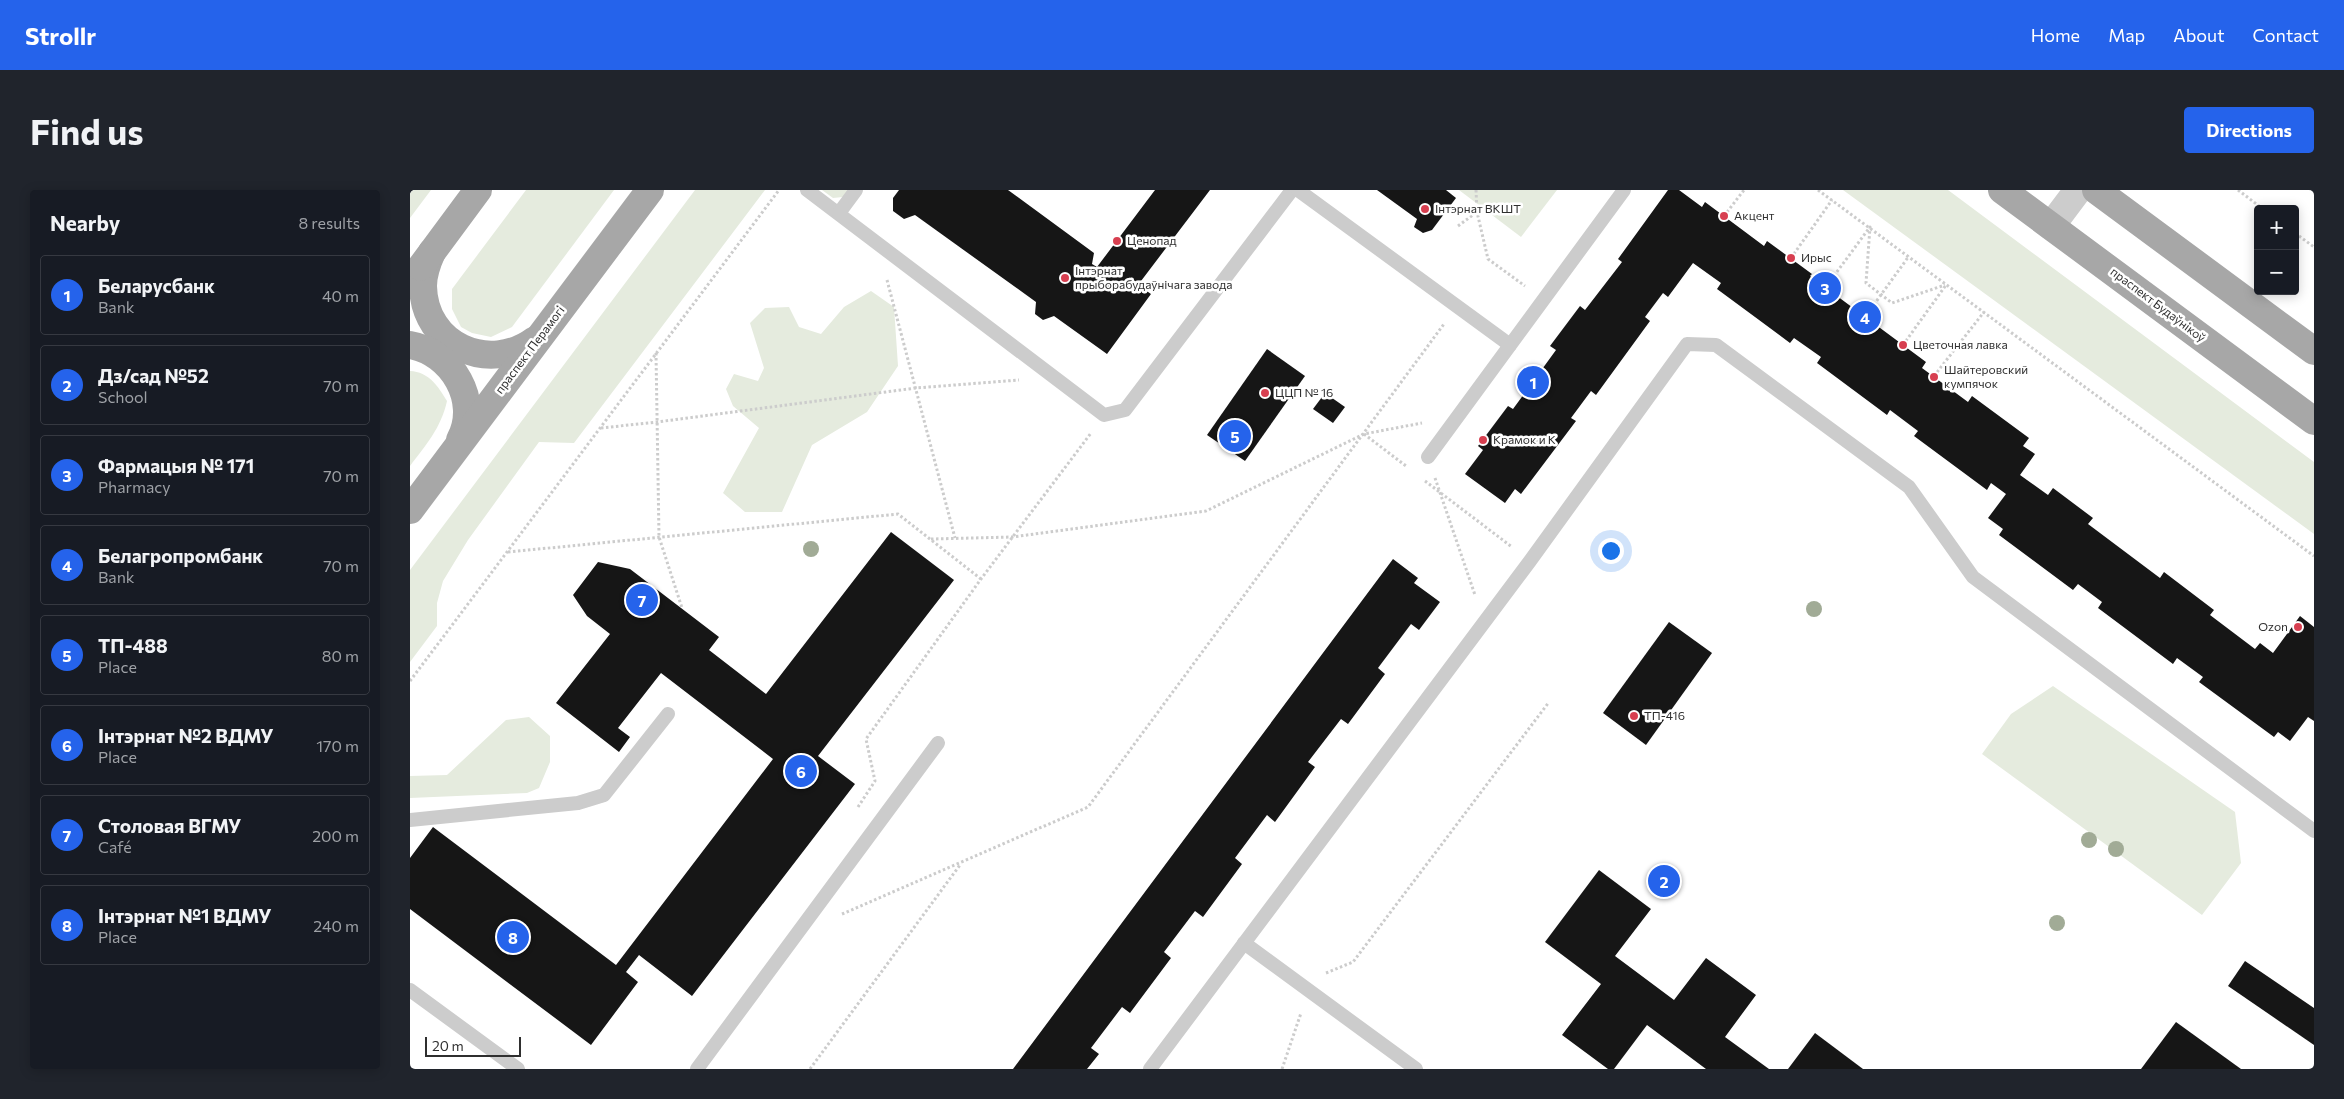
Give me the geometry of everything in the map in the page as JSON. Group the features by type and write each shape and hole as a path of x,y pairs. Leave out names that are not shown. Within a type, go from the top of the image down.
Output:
{"main road":[{"path":"410,282 478,190"},
{"name":"праспект Перамогі","path":"410,510 650,190"},
{"name":"праспект Будаўнікоў","path":"2002,190 2314,421"},
{"path":"2096,190 2314,351"},
{"path":"432,252 425,269 423,285 425,302 431,319 441,333 454,344 468,351 498,356 513,352 540,337"},
{"path":"410,345 430,351 443,360 454,372 462,387 466,403 466,419 463,436 455,450"}],"street":[{"path":"2051,226 2078,190"}],"lane":[{"path":"807,190 876,240 1104,415 1125,410 1292,190"},
{"path":"840,213 856,190"},
{"path":"1298,190 1510,345"},
{"path":"1428,457 1624,190"},
{"path":"1150,1069 1530,561 1687,344 1716,345 1909,487 1973,577 2314,831"},
{"path":"410,820 578,803 604,796 668,714"},
{"path":"697,1069 938,743"},
{"path":"1244,943 1416,1069"},
{"path":"410,990 518,1069"}],"path":[{"path":"410,681 779,190"},
{"path":"1476,190 1477,212 1488,260 1544,299"},
{"path":"1724,216 1744,190"},
{"path":"1818,190 2314,556"},
{"path":"2238,190 2258,205"},
{"path":"1791,258 1832,200"},
{"path":"1458,226 1477,212"},
{"path":"1825,288 1870,228"},
{"path":"1870,228 1866,283 1881,295 1892,303 1946,285"},
{"path":"2299,236 2314,247"},
{"path":"876,240 955,538"},
{"path":"1865,317 1909,256"},
{"path":"1903,346 1946,285"},
{"path":"798,932 961,864 1088,808 1458,306"},
{"path":"1934,376 1984,312"},
{"path":"656,353 659,537 682,608"},
{"path":"600,428 916,388 1055,378"},
{"path":"856,812 875,782 866,739 1012,536 1104,415"},
{"path":"931,539 1012,536 1206,511 1364,434 1457,417"},
{"path":"1364,434 1410,469"},
{"path":"1428,457 1484,622"},
{"path":"1418,475 1530,561"},
{"path":"507,552 898,514 981,579"},
{"path":"1282,1069 1308,990 1318,976 1353,962 1549,702"},
{"path":"810,1069 961,864"}],"shaded area":[{"path":"410,190 431,190 410,218"},
{"path":"526,190 614,190 512,327 491,337 472,333 461,327 452,309 452,289"},
{"path":"695,190 765,190 574,443 539,442 468,540 443,581 437,603 437,626 410,662 410,570"},
{"path":"822,190 851,190 843,197 833,198"},
{"path":"1459,190 1557,190 1521,237"},
{"path":"1843,190 1948,190 2314,462 2314,534"},
{"path":"871,291 894,307 898,366 867,412 812,445 782,512 745,512 723,493 759,428 733,406 726,389 734,374 758,381 764,368 750,323 765,308 789,307 799,327 821,334 844,307"},
{"path":"410,371 428,377 447,401 437,428 410,466"},
{"path":"2053,686 2235,812 2241,863 2202,915 1982,754 2011,714"},
{"path":"529,717 550,736 550,762 539,788 527,793 410,798 410,776 447,775 506,720"}],"building":[{"name":"Інтэрнат прыборабудаўнічага завода","path":"899,190 1008,190 1094,253 1092,264 1097,267 1155,190 1210,190 1138,285 1151,294 1107,354 1054,316 1043,320 1035,314 1036,302 915,215 904,219 893,211 893,198"},
{"name":"Інтэрнат ВКШТ","path":"1377,190 1446,190 1456,198 1432,230 1423,233 1414,227 1417,219"},
{"path":"1668,190 1679,190 1702,207 1705,202 1764,246 1767,241 1812,274 1810,276 1926,362 1922,368 1968,402 1972,396 2029,438 2023,446 2035,454 2020,475 2048,495 2053,488 2093,518 2088,524 2160,578 2164,572 2214,610 2210,615 2255,649 2260,643 2273,653 2300,616 2314,627 2314,721 2308,717 2290,741 2278,732 2274,737 2199,682 2203,677 2177,658 2173,664 2098,608 2102,602 2078,584 2073,590 1999,535 2003,529 1988,518 2006,494 1991,483 1987,490 1914,436 1918,431 1890,410 1887,415 1817,363 1821,357 1794,338 1790,343 1717,289 1721,283 1693,263 1668,297 1663,293 1645,317 1650,321 1596,395 1591,391 1571,418 1576,421 1521,494 1515,489 1505,503 1465,474 1483,450 1478,446 1508,406 1513,409 1556,350 1550,346 1580,306 1585,310 1622,262 1618,259"},
{"name":"ЦЦП № 16","path":"1267,349 1305,376 1245,461 1207,435"},
{"path":"1325,393 1345,407 1333,423 1313,409"},
{"path":"891,532 954,580 818,756 855,784 692,996 639,955 626,972 638,982 591,1045 410,909 410,858 433,827 616,965 773,759 661,673 618,728 630,737 619,752 556,703 610,634 587,616 573,595 598,562 630,569 719,637 709,650 766,694"},
{"path":"1393,559 1418,578 1414,583 1440,602 1419,630 1411,624 1378,668 1385,674 1348,724 1341,719 1308,762 1315,767 1275,822 1267,815 1235,858 1242,864 1203,917 1195,911 1164,952 1171,958 1130,1013 1122,1007 1091,1048 1099,1054 1087,1069 1013,1069"},
{"path":"1669,622 1712,653 1646,745 1603,713"},
{"path":"1599,870 1651,909 1615,956 1674,1000 1706,958 1756,995 1725,1037 1769,1069 1706,1069 1647,1025 1614,1069 1608,1069 1562,1035 1601,984 1545,942"},
{"path":"2245,961 2314,1008 2314,1045 2228,986"},
{"path":"2176,1022 2241,1069 2141,1069"},
{"path":"1815,1033 1863,1069 1788,1069"}],"place":[{"name":"Інтэрнат ВКШТ","path":"1425,209"},
{"name":"Акцент","path":"1724,216"},
{"name":"Ценопад","path":"1117,241"},
{"name":"Ирыс","path":"1791,258"},
{"name":"Інтэрнат прыборабудаўнічага завода","path":"1065,278"},
{"name":"Фармацыя № 171","path":"1825,288"},
{"name":"Белагропромбанк","path":"1865,317"},
{"name":"Цветочная лавка","path":"1903,345"},
{"name":"Шайтеровский кумпячок","path":"1934,377"},
{"name":"Беларусбанк","path":"1533,382"},
{"name":"ЦЦП № 16","path":"1265,393"},
{"name":"ТП-488","path":"1235,436"},
{"name":"Крамок и К","path":"1483,440"},
{"name":"Столовая ВГМУ","path":"642,600"},
{"name":"Ozon","path":"2298,627"},
{"name":"ТП-416","path":"1634,716"},
{"name":"Інтэрнат №2 ВДМУ","path":"801,771"},
{"name":"Дз/сад №52","path":"1664,881"},
{"name":"Інтэрнат №1 ВДМУ","path":"513,937"}]}
